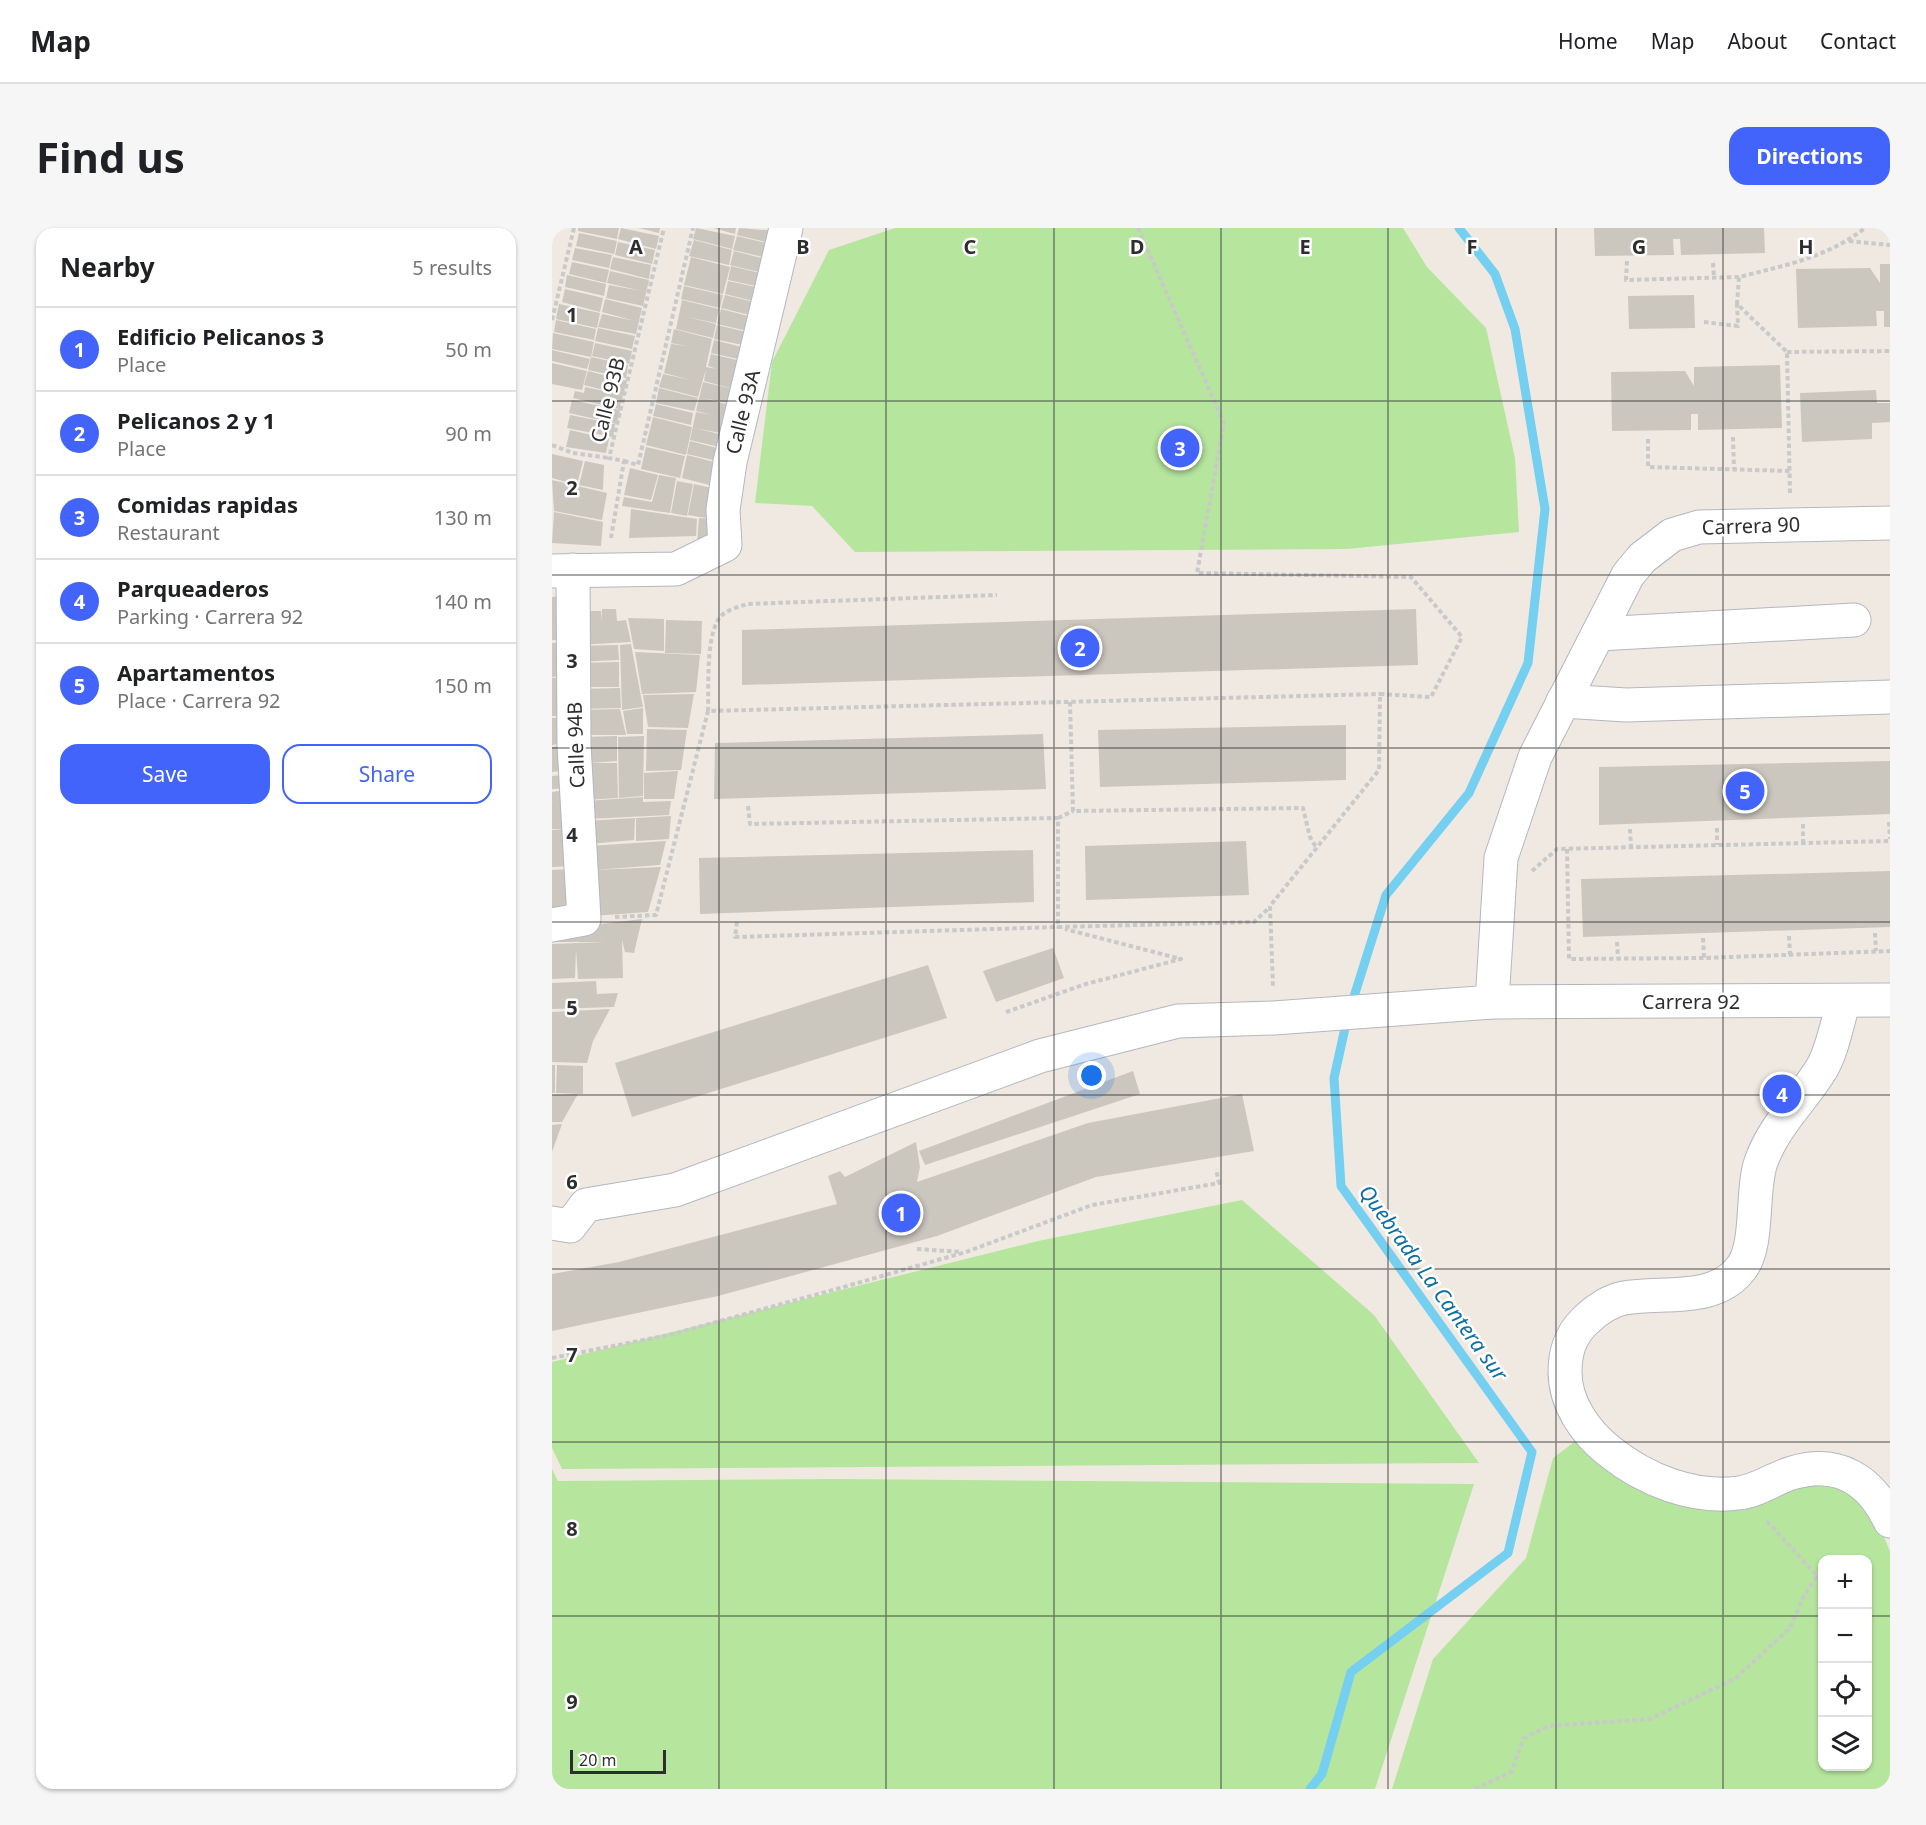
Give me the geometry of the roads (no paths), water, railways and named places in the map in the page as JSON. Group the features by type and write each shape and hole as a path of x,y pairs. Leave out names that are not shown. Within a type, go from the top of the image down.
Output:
{"street":[{"name":"Calle 93A","path":"562,571 676,569 725,544 723,510 730,462 786,228"},
{"name":"Carrera 90","path":"1492,1002 1501,858 1535,757 1628,575 1642,558 1672,535 1699,527 1890,523"},
{"name":"Calle 94B","path":"552,925 584,919 562,571"},
{"path":"1598,634 1854,620"},
{"path":"1563,701 1626,705 1890,697"},
{"name":"Carrera 92","path":"552,1223 570,1226 586,1205 675,1190 1040,1056 1178,1021 1274,1017 1492,1002 1890,1000"},
{"path":"1844,1001 1823,1066 1771,1137 1760,1165 1749,1251 1743,1266 1730,1280 1712,1289 1622,1298 1602,1306 1575,1332 1566,1353 1566,1394 1574,1411 1609,1451 1666,1485 1706,1494 1741,1493 1793,1473 1820,1469 1842,1472 1862,1481 1877,1496 1890,1521"}],"waterway":[{"name":"Quebrada La Cantera sur","path":"1351,1006 1386,895 1469,793 1528,663 1545,509 1515,329 1495,274 1459,228"},
{"name":"Quebrada La Cantera sur","path":"1310,1789 1322,1774 1351,1672 1508,1553 1532,1452 1341,1186 1334,1078 1347,1019"}],"place":[{"name":"Comidas rapidas","path":"1180,448"},
{"name":"Pelicanos 2 y 1","path":"1080,648"},
{"name":"Apartamentos","path":"1745,791"},
{"name":"Parqueaderos","path":"1782,1094"},
{"name":"Edificio Pelicanos 3","path":"901,1213"}]}
